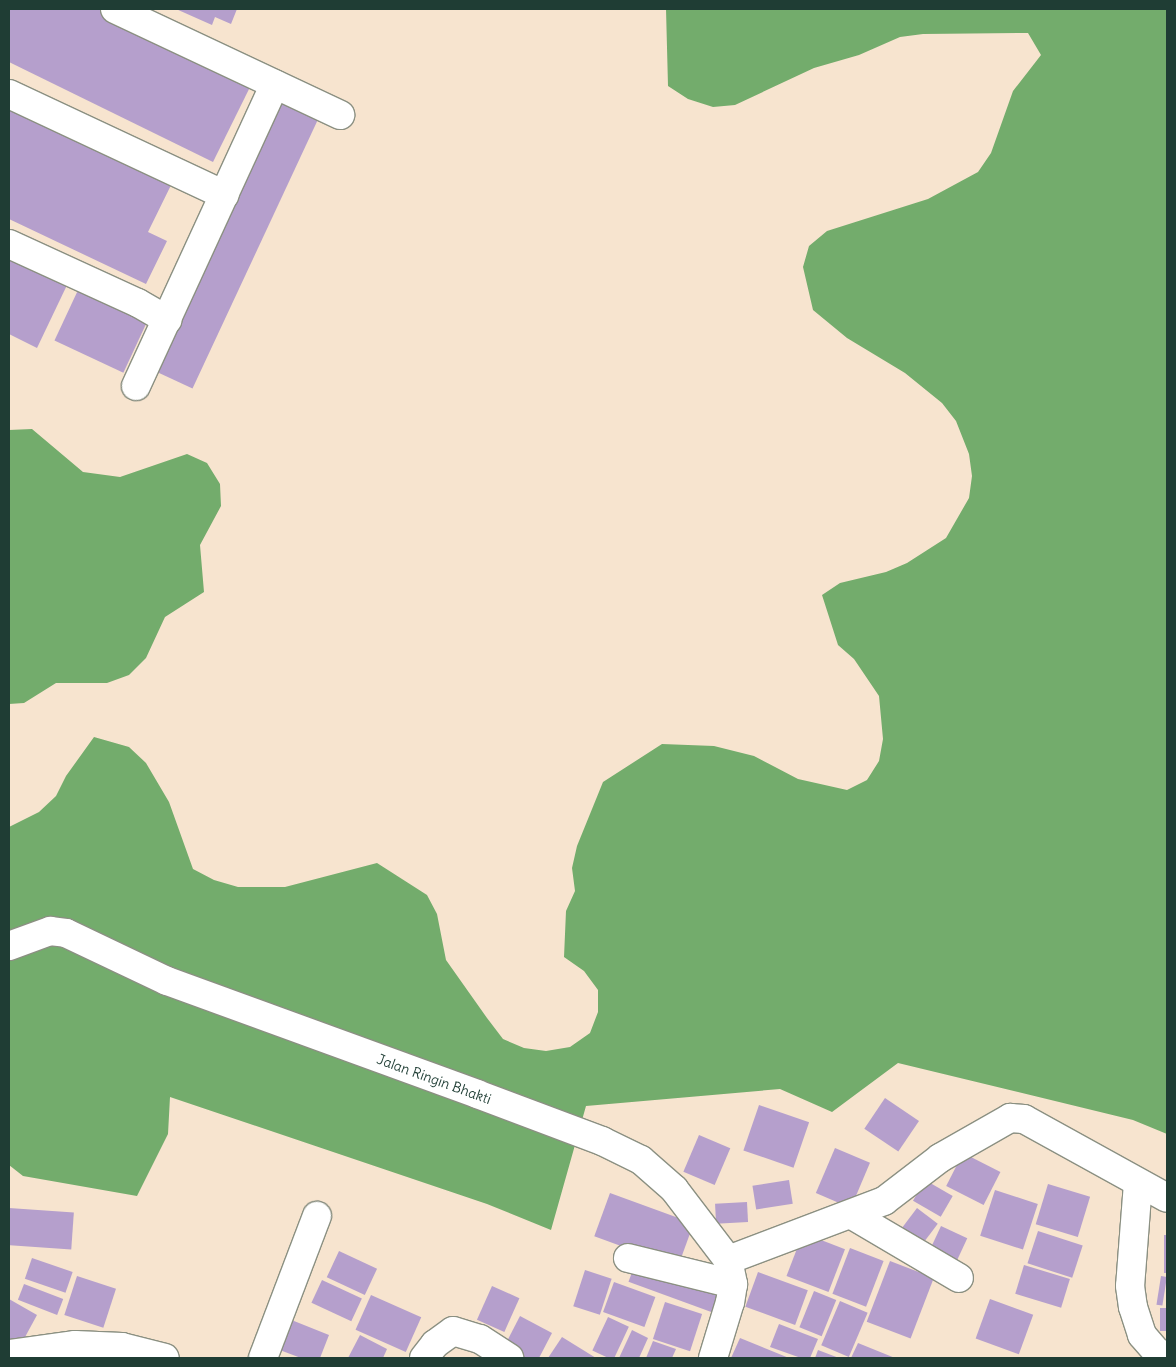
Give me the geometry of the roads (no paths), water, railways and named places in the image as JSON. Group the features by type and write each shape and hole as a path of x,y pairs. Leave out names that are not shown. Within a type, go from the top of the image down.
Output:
{"street":[{"path":"114,9 340,115"},
{"path":"136,386 275,84"},
{"path":"9,94 225,195"},
{"path":"9,244 138,303 167,320"},
{"name":"Jalan Ringin Bhakti","path":"9,946 50,931 66,933 167,981 602,1141 641,1160 674,1189 731,1272"},
{"path":"628,1258 731,1272 884,1201 940,1158 1010,1118 1024,1120 1167,1198"},
{"path":"1138,1183 1130,1286 1133,1307 1142,1335 1157,1352 1167,1358"},
{"path":"852,1215 959,1278"},
{"path":"263,1358 318,1216"},
{"path":"713,1358 731,1272"},
{"path":"424,1358 435,1344 453,1331 480,1339 508,1358"},
{"path":"9,1354 75,1344 122,1347 165,1358"}]}
